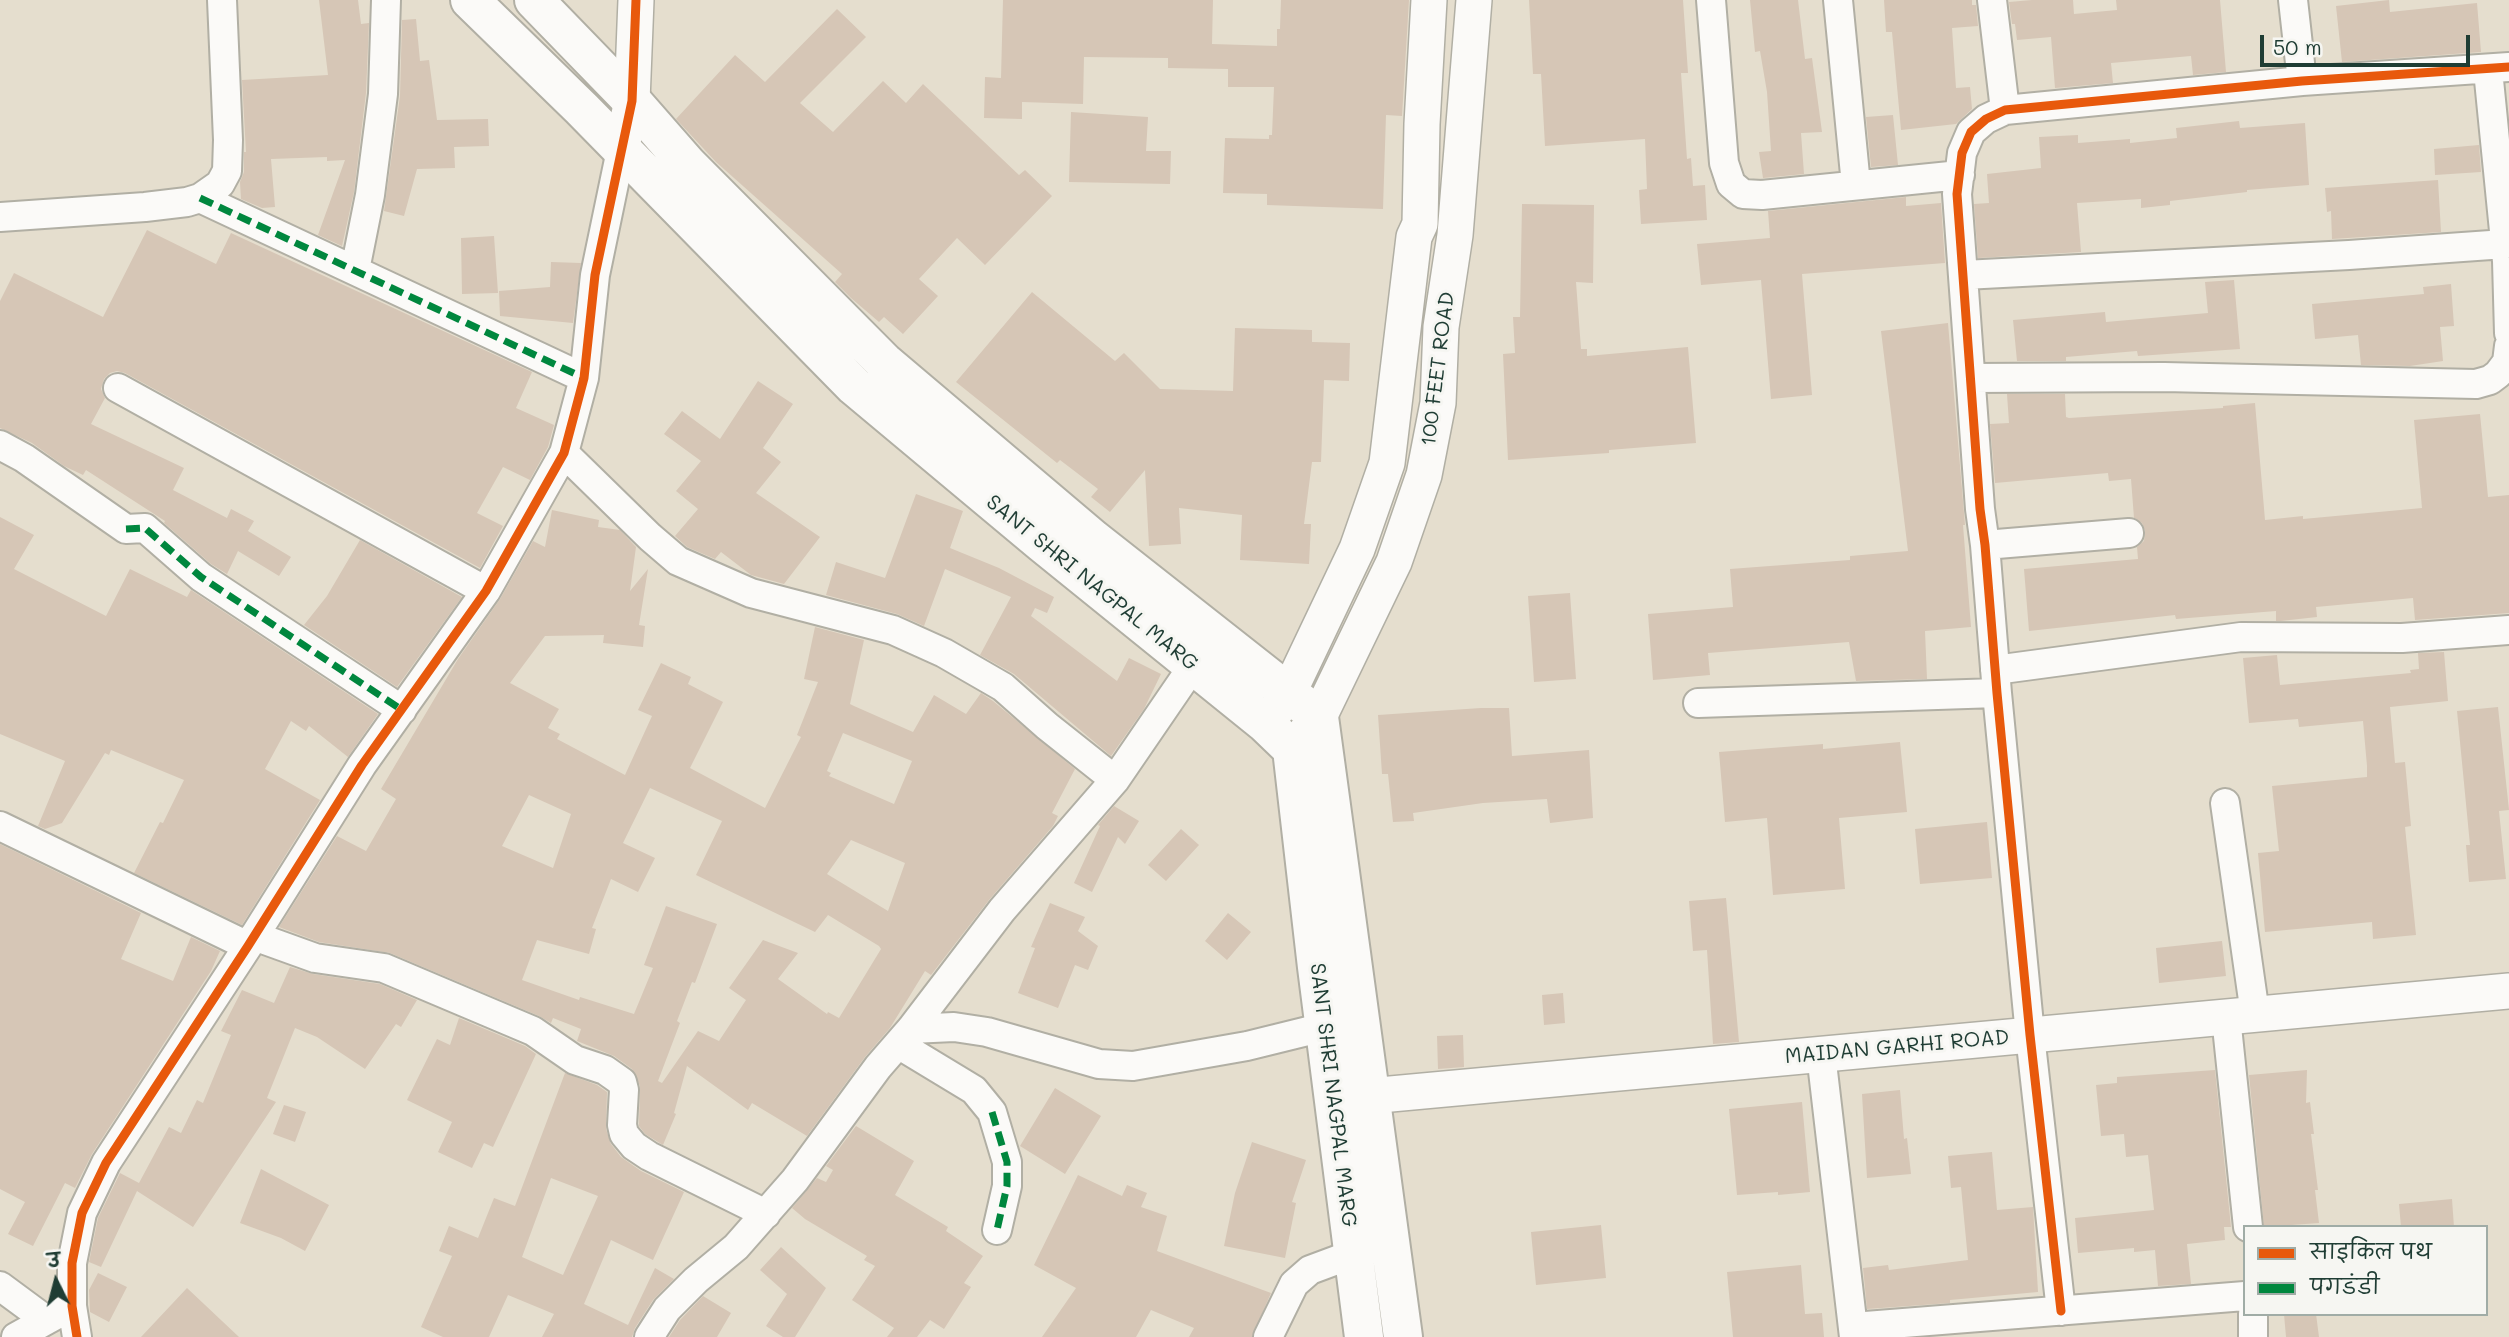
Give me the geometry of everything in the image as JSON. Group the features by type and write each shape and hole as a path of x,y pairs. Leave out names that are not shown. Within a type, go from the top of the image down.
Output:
{"main road":[{"name":"SANT SHRI NAGPAL MARG","path":"470,0 854,386 1279,737 1324,1027 1364,1337"},
{"name":"SANT SHRI NAGPAL MARG","path":"534,0 632,101 688,165 884,362 1093,539 1319,717 1403,1337"}],"street":[{"path":"0,217 187,202 200,198 220,184 227,171 228,140 222,0"},
{"path":"355,270 370,195 383,94 386,0"},
{"path":"77,1337 72,1306 72,1263 82,1213 106,1163 362,765 486,591 564,453 584,377 595,275 632,101 636,0"},
{"name":"100 FEET ROAD","path":"1279,737 1288,694 1357,550 1387,463 1414,237 1420,224 1429,0"},
{"name":"100 FEET ROAD","path":"1279,737 1319,717 1394,562 1424,475 1438,403 1441,327 1455,235 1474,0"},
{"path":"1710,0 1724,163 1731,184 1742,194 1762,195 1960,174"},
{"path":"1838,0 1856,186"},
{"path":"1992,0 2005,110"},
{"path":"2293,0 2302,81"},
{"path":"2060,1311 2030,1035 1980,509 1957,194 1962,153 1971,132 1986,119 2005,110 2302,81 2498,68 2509,333"},
{"path":"200,198 584,377"},
{"path":"1964,275 2349,255 2507,256"},
{"path":"1972,378 2164,377 2476,384 2498,374 2507,362 2509,346"},
{"path":"118,388 486,591"},
{"path":"0,445 24,458 126,529 145,528 201,577 401,710"},
{"path":"564,453 678,561 751,593 893,630 944,653 1003,687 1115,780"},
{"path":"1985,545 2129,533"},
{"path":"1698,703 1996,681 2241,637 2402,638 2509,630"},
{"path":"649,1337 667,1309 696,1280 736,1247 795,1180 878,1067 1002,910 1115,780 1193,666"},
{"path":"2225,803 2241,1016 2248,1225"},
{"path":"0,826 251,941 315,958 384,968 533,1031 575,1060 605,1070 622,1082 622,1125 624,1134 634,1146 766,1214"},
{"name":"MAIDAN GARHI ROAD","path":"1369,1096 2509,991"},
{"path":"904,1036 954,1027 987,1032 1099,1064 1133,1066 1247,1046 1324,1027"},
{"path":"904,1036 974,1090 992,1112 1007,1162 1007,1186 997,1230"},
{"path":"1821,1054 1853,1332 2243,1296"},
{"path":"1268,1337 1294,1284 1310,1270 1353,1254"},
{"path":"0,1286 46,1320"},
{"path":"16,1337 72,1306"},
{"path":"2253,1316 2253,1337"}],"building":[{"path":"319,0 358,0 361,24 369,23 366,93 354,192 342,246 318,235 345,160 327,161 327,157 271,159 275,207 262,208 241,199 240,182 246,152 242,80 328,75"},
{"path":"1003,0 1213,0 1212,44 1277,46 1281,0 1409,0 1402,116 1386,115 1383,209 1267,205 1267,194 1223,193 1225,138 1269,139 1269,135 1272,135 1274,87 1228,87 1228,69 1168,68 1168,58 1084,57 1083,104 1022,102 1022,119 984,118 985,77 1001,78"},
{"path":"1529,0 1683,0 1688,73 1681,73 1687,159 1691,158 1693,186 1705,185 1707,220 1641,224 1639,190 1647,189 1645,139 1545,146 1541,74 1533,74"},
{"path":"1750,0 1798,0 1805,59 1812,58 1822,132 1801,133 1804,174 1763,178 1759,152 1771,151 1767,92 1760,51 1755,52"},
{"path":"1884,0 1972,0 1972,5 1976,5 1978,26 1952,28 1956,88 1970,87 1972,109 1956,124 1901,130 1892,32 1886,32"},
{"path":"2073,0 2074,14 2117,10 2116,0 2220,0 2226,72 2193,75 2191,56 2111,63 2113,83 2055,88 2051,37 2017,40 2015,24 2012,24 2009,2"},
{"path":"2389,0 2390,12 2477,3 2481,52 2342,62 2336,6"},
{"path":"837,9 866,37 800,103 833,132 883,81 906,103 923,84 1019,175 1025,170 1052,196 985,265 957,238 919,279 938,296 903,334 884,317 879,322 851,298 835,282 842,274 716,162 676,119 735,55 765,82"},
{"path":"416,19 420,61 429,60 437,120 488,119 489,146 454,147 455,168 417,169 404,216 384,211 400,96 402,20"},
{"path":"1071,112 1148,117 1146,151 1171,151 1170,184 1069,182"},
{"path":"1893,115 1898,165 1871,167 1866,117"},
{"path":"2239,121 2240,128 2305,123 2309,185 2247,190 2141,208 2141,199 2077,203 2081,252 1978,258 1974,204 1989,203 1987,174 2041,168 2039,137 2078,135 2078,143 2130,139 2130,143 2177,138 2176,128"},
{"path":"2479,145 2481,172 2435,175 2434,149"},
{"path":"2438,180 2441,232 2332,239 2331,211 2327,212 2325,188"},
{"path":"1906,197 1906,206 1941,203 1945,263 1802,274 1812,395 1771,399 1761,280 1701,285 1697,244 1770,238 1768,211"},
{"path":"1522,204 1594,205 1593,283 1576,282 1581,349 1587,349 1587,356 1688,347 1696,443 1609,450 1609,453 1508,460 1503,354 1515,353 1513,317 1520,317"},
{"path":"147,230 216,264 231,233 532,372 516,408 554,425 548,447 530,480 503,467 477,513 503,526 480,568 125,373 110,373 104,379 101,389 105,398 91,424 184,468 173,490 227,518 231,509 254,521 248,531 291,557 279,576 238,551 227,574 211,564 164,523 165,521 86,470 83,475 64,466 32,443 0,428 0,301 14,273 103,317"},
{"path":"494,236 498,293 462,294 461,238"},
{"path":"551,262 581,263 573,323 500,316 499,291 550,287"},
{"path":"2234,280 2240,349 2138,356 2137,351 2066,357 2066,361 2017,361 2013,320 2105,312 2106,322 2208,313 2205,282"},
{"path":"2451,284 2454,326 2440,327 2443,361 2410,366 2361,365 2358,335 2315,339 2312,304 2424,294 2423,287"},
{"path":"1032,292 1115,361 1124,353 1160,389 1233,391 1235,328 1312,330 1312,342 1350,343 1349,381 1324,380 1321,462 1312,462 1304,524 1311,524 1309,564 1240,560 1242,515 1179,508 1181,544 1149,546 1145,470 1110,512 1091,497 1098,489 1060,460 1057,463 956,382"},
{"path":"1948,323 1971,627 1925,631 1927,679 1856,681 1849,642 1708,653 1710,675 1653,680 1648,614 1733,607 1730,569 1850,560 1850,556 1908,551 1881,331"},
{"path":"758,381 793,404 763,448 781,462 756,493 820,537 784,584 751,575 721,552 715,559 687,547 675,536 698,509 676,491 701,461 664,434 682,411 720,439"},
{"path":"2007,394 2065,394 2066,417 2069,418 2223,408 2255,403 2265,520 2422,508 2414,420 2480,414 2488,497 2509,495 2509,613 2415,620 2413,598 2316,607 2317,617 2281,621 2276,621 2276,611 2176,619 2175,615 2029,631 2024,569 2138,559 2137,547 2144,541 2145,531 2142,523 2134,518 2131,479 2109,481 2108,473 1995,483 1990,424 2009,423"},
{"path":"916,494 963,511 950,548 999,568 1054,597 1047,613 1035,608 1031,616 1117,681 1129,658 1161,674 1144,709 1111,756 1014,674 980,655 1011,597 945,569 924,626 897,614 826,595 836,562 885,578"},
{"path":"552,510 599,520 598,527 620,530 636,547 630,591 648,569 639,625 645,626 643,647 603,643 604,635 545,636 510,683 559,709 548,728 560,734 557,739 625,775 652,716 638,710 661,663 691,677 688,684 723,702 690,768 765,808 801,737 797,735 818,682 804,679 815,627 864,640 850,704 913,732 934,695 966,714 981,693 1075,769 1052,813 1058,816 1053,826 989,900 931,975 925,971 890,1028 865,1057 807,1136 752,1103 748,1110 687,1066 674,1113 676,1114 663,1145 645,1134 639,1126 640,1086 632,1069 614,1056 577,1041 581,1029 553,1018 551,1023 390,953 319,942 279,927 337,836 366,851 396,799 381,789 458,659 500,599 533,541 545,547","holes":["843,733 912,761 894,804 829,776 831,773 827,771","650,788 722,821 696,875 815,932 828,915 881,949 839,1018 828,1012 827,1014 778,979 798,953 763,940 729,988 746,1000 719,1041 698,1031 662,1083 658,1081 680,1023 677,1021 692,982 695,983 717,924 666,906 644,965 653,968 634,1014 580,997 579,1000 522,980 537,940 589,954 596,929 592,928 611,879 638,892 655,858 623,843","529,795 571,814 553,868 502,846","851,840 905,863 888,911 827,874"]},
{"path":"0,517 34,535 14,569 106,616 130,569 187,597 191,590 378,714 348,757 309,726 306,731 291,721 265,769 320,800 242,925 134,873 184,780 111,750 109,755 105,753 62,823 45,829 38,826 65,761 0,734"},
{"path":"360,540 462,597 397,687 304,625 327,596"},
{"path":"1570,593 1576,679 1534,682 1528,596"},
{"path":"2444,652 2448,701 2390,707 2395,763 2405,762 2411,826 2405,827 2416,935 2373,939 2372,922 2265,932 2258,853 2279,851 2272,786 2367,777 2367,766 2363,721 2299,727 2298,719 2249,723 2243,658 2277,655 2280,685 2411,673 2410,670 2419,669 2418,653"},
{"path":"2498,707 2509,810 2499,811 2506,879 2469,882 2466,845 2470,845 2457,711"},
{"path":"1509,708 1512,756 1589,750 1593,818 1550,823 1547,799 1483,803 1413,813 1414,821 1393,822 1388,774 1382,774 1378,715"},
{"path":"1900,742 1907,812 1839,818 1845,889 1773,895 1767,818 1725,822 1719,752 1823,744 1823,749"},
{"path":"1114,806 1139,821 1125,844 1118,837 1092,892 1074,883 1100,826 1098,825"},
{"path":"1987,822 1992,878 1920,884 1915,829"},
{"path":"1181,829 1199,845 1166,881 1148,865"},
{"path":"0,844 141,913 121,959 173,981 191,937 220,951 211,971 92,1154 75,1188 65,1183 33,1246 8,1234 25,1202 0,1189"},
{"path":"1726,898 1739,1042 1713,1044 1707,950 1693,951 1689,901"},
{"path":"1050,903 1085,917 1078,931 1098,946 1088,970 1075,965 1058,1008 1018,993 1035,948 1031,947"},
{"path":"1228,913 1251,932 1227,960 1205,941"},
{"path":"2222,941 2226,976 2159,983 2156,948"},
{"path":"290,967 313,974 380,984 417,1000 401,1027 396,1024 365,1069 317,1037 295,1028 267,1098 276,1102 193,1227 137,1191 101,1267 89,1262 98,1218 120,1173 139,1183 169,1127 181,1133 197,1100 203,1103 231,1035 221,1031 242,990 274,1003"},
{"path":"1563,993 1565,1023 1544,1025 1542,995"},
{"path":"459,1018 525,1046 536,1054 493,1147 484,1143 472,1168 438,1152 452,1122 407,1100 437,1039 450,1045"},
{"path":"1463,1035 1464,1067 1438,1069 1437,1036"},
{"path":"2215,1070 2231,1227 2224,1227 2225,1240 2187,1244 2191,1284 2158,1286 2155,1250 2134,1252 2134,1248 2078,1253 2075,1218 2154,1210 2148,1155 2126,1157 2124,1134 2101,1136 2096,1085 2117,1083 2117,1077"},
{"path":"2307,1070 2306,1103 2310,1102 2314,1134 2311,1134 2319,1223 2264,1225 2249,1075"},
{"path":"565,1073 597,1085 607,1092 606,1129 611,1144 621,1157 641,1171 684,1192 653,1260 611,1240 584,1304 628,1325 655,1268 674,1279 653,1300 632,1337 542,1337 554,1314 508,1295 489,1337 443,1337 421,1327 452,1256 439,1251 449,1226 478,1238 494,1198 515,1206","holes":["551,1178 598,1196 563,1275 522,1257"]},
{"path":"1055,1088 1101,1116 1065,1174 1020,1146"},
{"path":"1900,1090 1904,1139 1907,1138 1911,1174 1867,1178 1862,1094"},
{"path":"1802,1102 1810,1192 1737,1195 1729,1109"},
{"path":"284,1105 306,1112 295,1142 273,1134"},
{"path":"856,1126 914,1161 895,1195 948,1227 946,1231 983,1256 964,1283 971,1287 944,1329 930,1320 917,1337 887,1337 894,1328 852,1300 875,1266 864,1260 867,1256 805,1219 792,1208 817,1178 826,1182 833,1170 826,1166"},
{"path":"1252,1142 1306,1160 1292,1202 1296,1203 1285,1258 1224,1246 1235,1193"},
{"path":"1992,1152 1997,1210 2033,1207 2038,1292 1950,1300 1950,1303 1867,1309 1863,1268 1888,1265 1889,1270 1968,1260 1961,1187 1951,1188 1948,1156"},
{"path":"261,1169 329,1205 305,1251 281,1238 240,1223"},
{"path":"1078,1175 1122,1196 1127,1185 1147,1193 1141,1207 1167,1216 1157,1251 1271,1293 1252,1337 1189,1337 1194,1328 1151,1310 1136,1337 1042,1337 1076,1288 1034,1265"},
{"path":"2452,1199 2454,1225 2401,1225 2399,1204"},
{"path":"1601,1225 1606,1278 1536,1285 1531,1232"},
{"path":"781,1247 826,1288 795,1337 783,1337 766,1326 787,1294 760,1270"},
{"path":"1801,1265 1805,1314 1822,1313 1824,1337 1733,1337 1727,1272"},
{"path":"98,1273 127,1287 109,1322 90,1312 89,1290"},
{"path":"187,1288 239,1337 141,1337"},
{"path":"703,1296 731,1313 717,1337 669,1337 680,1320"},
{"path":"2284,1316 2316,1316 2319,1337 2286,1337"}],"marked path":[{"path":"200,198 584,378"},
{"path":"126,529 145,528 201,577 402,710"},
{"path":"992,1112 1007,1162 1007,1186 997,1230"}],"cycle path":[{"path":"77,1337 72,1306 72,1263 82,1213 106,1163 362,765 486,591 564,453 584,378 595,275 632,101 636,0"},
{"path":"2061,1311 2030,1035 1980,509 1957,194 1962,153 1971,132 1986,119 2005,110 2302,81 2509,67"}]}
